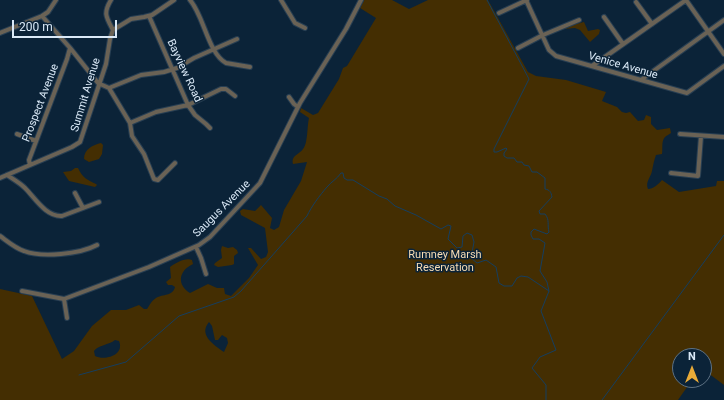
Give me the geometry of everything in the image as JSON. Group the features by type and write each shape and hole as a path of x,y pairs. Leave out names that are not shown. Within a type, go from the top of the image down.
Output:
{"street":[{"path":"0,33 42,16 48,12 56,0"},
{"path":"111,0 106,9 106,15 113,30 131,19 149,16 174,0"},
{"path":"281,0 295,23 305,28"},
{"name":"Saugus Avenue","path":"64,299 149,267 196,247 210,237 260,183 298,107 346,29 361,0"},
{"path":"499,13 526,0 543,35"},
{"path":"592,66 686,0 724,54"},
{"path":"191,2 214,50 223,62 226,64 250,67"},
{"path":"636,2 652,24"},
{"path":"42,16 99,84 109,88 130,123 132,136 144,154 154,179 158,180 175,163"},
{"name":"Bayview Road","path":"149,16 188,105 195,115 210,128"},
{"path":"604,17 623,44"},
{"path":"518,48 543,35 579,20"},
{"path":"641,80 724,20"},
{"name":"Summit Avenue","path":"0,178 72,147 80,142 106,64 113,30"},
{"name":"Venice Avenue","path":"543,35 549,50 554,55 687,93 724,66"},
{"path":"109,88 141,75 172,69 237,39"},
{"name":"Prospect Avenue","path":"30,165 29,160 68,59 70,48"},
{"path":"130,123 156,112 188,105 224,88 235,96"},
{"path":"289,97 298,107"},
{"path":"17,134 36,142"},
{"path":"680,134 724,137"},
{"path":"671,173 698,176 701,136"},
{"path":"7,176 24,187 45,209 56,216 62,216 99,202"},
{"path":"75,192 83,208"},
{"path":"0,236 23,251 36,254 74,253 88,250 97,245"},
{"path":"196,247 206,274"},
{"path":"22,291 64,299 67,318"}],"green space":[{"name":"Rumney Marsh Reservation","path":"364,0 392,0 409,9 428,0 488,0 528,72 536,76 566,80 606,92 602,101 617,107 622,112 630,112 638,121 644,120 646,115 651,117 651,124 657,130 670,128 671,133 665,137 663,141 662,154 656,155 655,157 647,186 648,189 656,186 662,180 679,192 716,186 717,181 724,181 724,385 712,376 712,348 672,348 672,388 686,388 678,400 0,400 0,289 32,296 62,359 74,351 92,326 111,310 126,310 139,305 144,309 147,309 156,298 172,292 175,287 168,285 166,282 171,278 170,267 181,261 187,259 192,260 193,264 184,270 181,278 183,286 190,293 208,284 217,288 224,288 225,294 231,296 249,278 258,265 248,248 251,248 261,259 266,257 268,252 265,228 241,215 240,211 243,209 255,211 261,205 272,218 270,228 274,230 279,227 284,210 301,181 307,162 293,164 293,159 305,147 307,139 309,118 300,112 301,108 313,115 318,113 339,79 343,68 347,66 376,18 360,8","holes":["209,322 212,326 215,340 218,340 222,335 227,338 228,343 224,352 212,343 206,335 205,331","115,340 119,341 119,350 113,356 104,358 95,356 94,351 96,349"]},
{"path":"584,22 588,31 600,30 599,34 590,42 580,30 575,28 564,29 568,26"},
{"path":"101,143 103,145 102,154 99,159 89,162 84,159 87,150 92,146"},
{"path":"78,168 85,178 97,185 95,187 69,181 63,172 71,171"},
{"path":"222,246 228,248 233,247 237,250 238,253 234,256 234,264 218,267 214,265 222,258"}],"waterway":[{"path":"487,0 529,79 494,149 494,152 506,148 507,149 504,156 507,158 514,158 517,162 522,162 524,165 529,166 532,172 537,172 545,178 545,189 550,192 552,197 539,211 540,214 545,214 547,216 549,232 547,234 534,229 531,232 531,235 533,239 539,239 545,243 540,271 547,282 549,291"},
{"path":"79,375 126,362 179,316 234,297 307,216 327,187 341,173 343,173 344,178 347,180 353,180 379,196 387,199 395,206 416,215 441,229 448,225 451,226 448,239 457,248 462,247 463,236 467,233 472,235 474,242 471,258 477,263 486,260 496,267 499,283 504,286 512,286 517,278 521,276 528,277 549,291 541,311 556,350 540,357 532,368 546,385 546,400"},
{"path":"602,400 724,235"}]}
